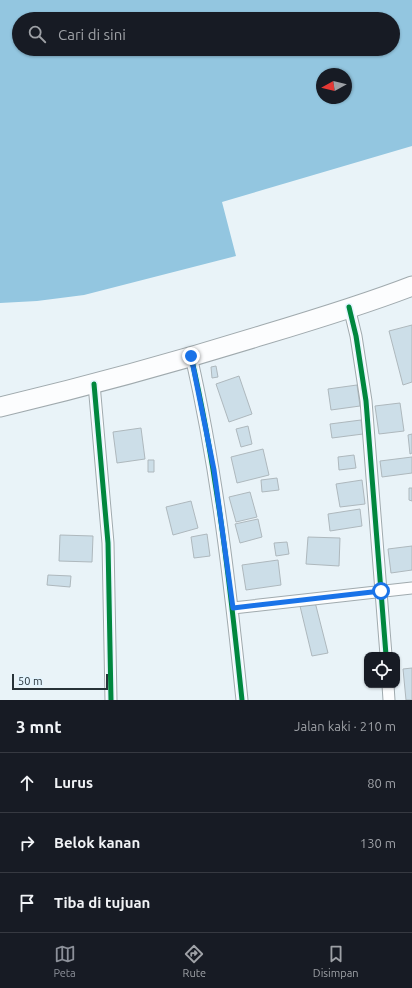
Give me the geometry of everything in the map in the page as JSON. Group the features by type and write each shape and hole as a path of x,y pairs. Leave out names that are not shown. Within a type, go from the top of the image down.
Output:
{"highway":[{"path":"0,407 94,384 224,348 412,286"}],"street":[{"path":"349,307 356,336 366,401 386,652"},
{"path":"191,356 214,470 233,608 242,700"},
{"path":"94,384 108,543 111,700"},
{"path":"233,608 412,588"},
{"path":"388,688 389,700"}],"water":[{"path":"0,0 412,0 412,146 222,202 236,256 84,295 37,301 0,303"}],"building":[{"path":"412,325 412,382 403,385 389,331"},
{"path":"216,366 218,377 212,378 211,367"},
{"path":"239,376 252,414 229,422 216,384"},
{"path":"357,385 360,406 331,410 328,389"},
{"path":"400,403 404,431 379,434 375,406"},
{"path":"361,420 363,434 332,438 330,424"},
{"path":"248,426 252,444 241,447 236,429"},
{"path":"141,428 145,459 117,463 113,432"},
{"path":"412,434 412,453 410,454 408,435"},
{"path":"263,449 269,475 237,483 231,457"},
{"path":"354,455 356,468 339,470 338,457"},
{"path":"412,457 412,473 382,477 380,461"},
{"path":"148,460 154,460 154,472 148,472"},
{"path":"277,478 279,490 262,492 261,480"},
{"path":"362,480 365,504 340,507 336,484"},
{"path":"409,488 412,488 412,501 409,500"},
{"path":"250,492 257,517 236,522 229,497"},
{"path":"191,501 198,528 173,535 166,507"},
{"path":"360,509 362,526 330,531 328,514"},
{"path":"258,519 262,537 240,543 235,524"},
{"path":"207,534 210,556 194,558 191,537"},
{"path":"60,535 93,536 92,562 59,561"},
{"path":"308,537 340,538 339,566 306,564"},
{"path":"287,542 289,554 276,556 274,543"},
{"path":"412,546 412,570 391,573 388,549"},
{"path":"278,560 281,585 246,590 242,565"},
{"path":"48,575 71,576 70,587 47,585"},
{"path":"315,602 328,653 312,656 300,606"},
{"path":"412,668 412,700 406,700 403,669"}],"cycle path":[{"path":"349,307 356,336 366,401 386,652"},
{"path":"191,356 208,442 222,527 242,700"},
{"path":"94,384 108,543 111,700"}],"route":[{"path":"191,356 214,470 233,608 381,591"}]}
